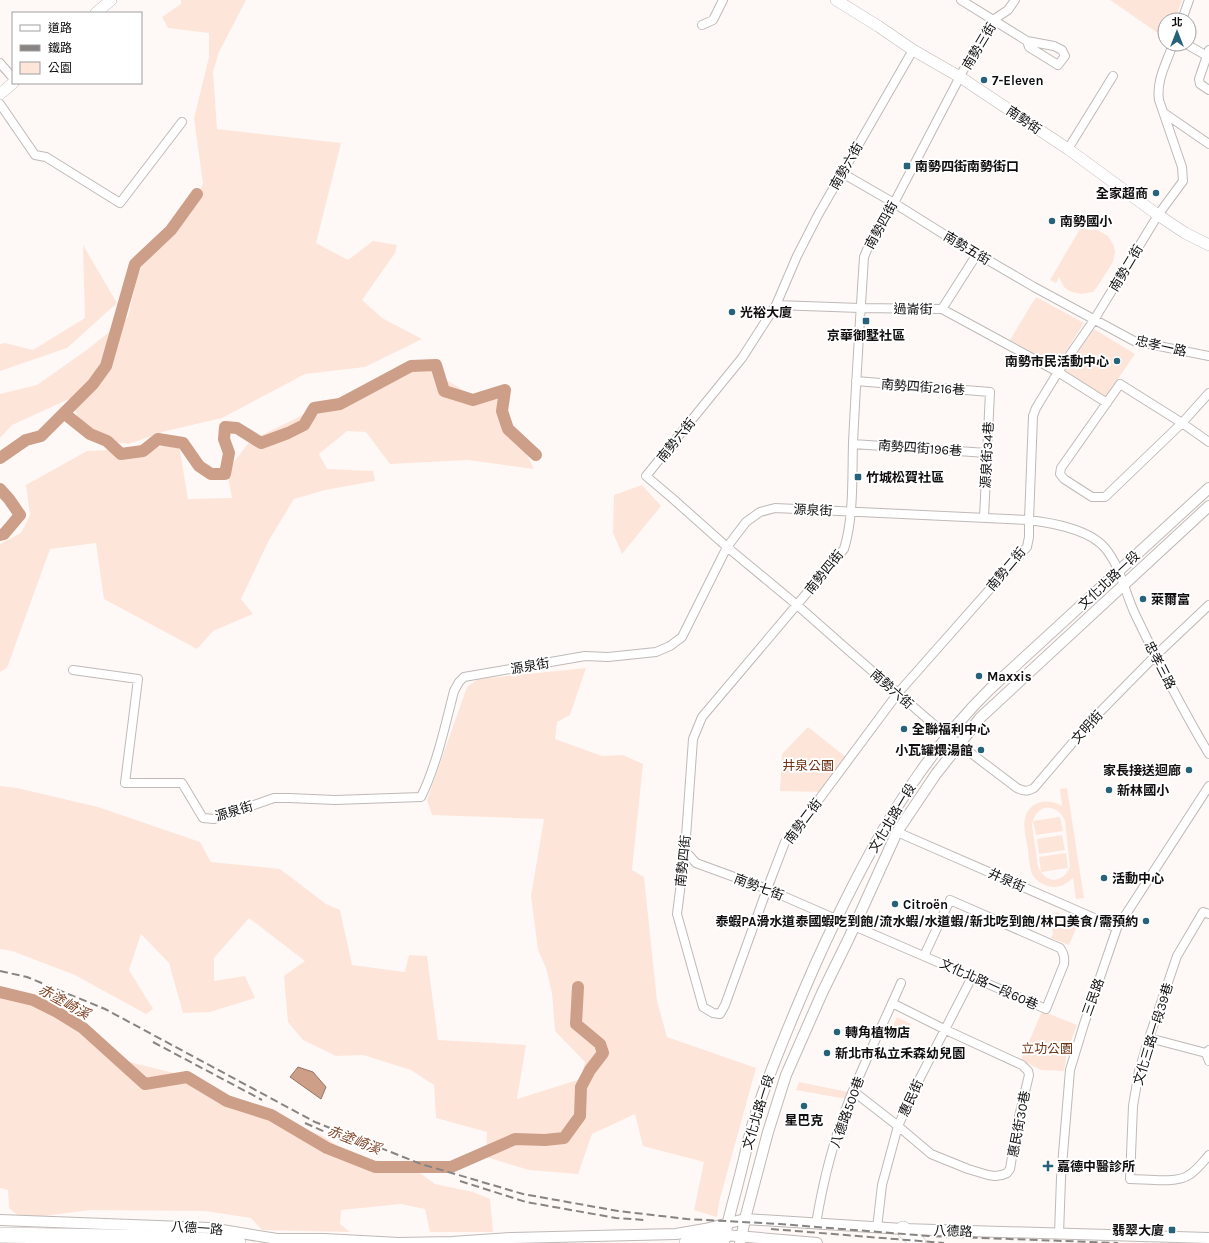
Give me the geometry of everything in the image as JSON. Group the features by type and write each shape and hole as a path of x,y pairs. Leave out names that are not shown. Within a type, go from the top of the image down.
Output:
{"highway":[{"path":"903,1229 918,1243"},
{"path":"687,1243 726,1234"},
{"path":"0,1235 170,1238 238,1243"}],"main road":[{"path":"97,12 111,0"},
{"name":"南勢街","path":"836,0 913,50 960,77 1068,149 1158,215 1185,233 1209,245"},
{"path":"0,94 12,84"}],"street":[{"path":"702,25 713,20 723,0"},
{"path":"961,0 1026,41"},
{"name":"南勢三街","path":"960,77 993,20 1008,10 1014,0"},
{"path":"1185,12 1189,0"},
{"path":"1197,48 1208,53 1199,79 1200,84 1209,90"},
{"name":"南勢六街","path":"913,50 842,173 808,236 776,305 742,358 646,476 958,744"},
{"name":"南勢二街","path":"720,1014 725,1005 785,842 820,798 898,693 1026,547 1029,537 1030,520 1033,416 1036,408 1058,372 1094,320 1158,215 1183,181 1182,167 1159,100 1159,86 1163,70 1171,52"},
{"path":"0,63 12,77"},
{"path":"1068,149 1113,76"},
{"name":"南勢四街","path":"720,1014 713,1013 703,1007 677,914 684,851 693,739 702,717 844,549 848,537 850,512 864,257 871,240 894,203 960,77"},
{"path":"0,104 36,155 46,157 120,203 182,122"},
{"path":"1164,113 1209,144"},
{"name":"南勢五街","path":"842,173 977,254 1094,320"},
{"path":"942,309 977,254"},
{"name":"過崙街","path":"776,305 942,309 1058,372 1107,403"},
{"name":"忠孝一路","path":"1094,320 1134,341 1209,356"},
{"name":"南勢四街216巷","path":"856,382 990,392"},
{"path":"1209,393 1182,423 1105,498 1092,497 1064,479 1060,474 1061,468 1120,384 1182,423 1209,442"},
{"name":"源泉街34巷","path":"984,518 990,392"},
{"name":"南勢四街196巷","path":"853,444 987,453"},
{"name":"文化北路一段","path":"726,1234 756,1115 771,1069 803,993 836,919 885,826 926,762 947,735 990,689 1209,488"},
{"name":"文化北路一段","path":"741,1240 745,1219 768,1132 786,1075 823,991 897,832 936,774 958,744 980,718 1005,693 1209,506"},
{"name":"源泉街","path":"73,670 138,679 125,783 182,783 203,818 214,819 274,798 335,800 421,796 426,787 435,759 454,691 464,677 585,656 608,657 656,652 670,646 682,637 727,547 746,522 760,512 775,508 1030,520 1067,527 1093,539 1104,547 1118,571"},
{"name":"忠孝三路","path":"1118,571 1132,607 1155,656 1182,708 1209,754"},
{"name":"文明街","path":"958,744 1017,788 1023,791 1029,791 1034,788 1092,720 1155,656 1209,605"},
{"name":"三民路","path":"1059,1234 1061,1178 1070,1070 1084,1024 1117,928 1209,786"},
{"name":"井泉街","path":"897,832 1117,928"},
{"name":"南勢七街","path":"684,851 696,863 767,889 836,919"},
{"name":"文化北路一段60巷","path":"854,926 1046,1009 1065,959 1064,953 1060,948 950,900 924,956"},
{"name":"文化三路一段39巷","path":"1209,914 1203,912 1177,956 1139,1071 1133,1106 1130,1179 1180,1179 1196,1171 1209,1155"},
{"path":"836,919 854,926"},
{"name":"惠民街","path":"877,1228 882,1185 898,1126 920,1078 972,977"},
{"name":"八德路500巷","path":"816,1224 823,1187 834,1146 853,1091 901,983"},
{"name":"惠民街30巷","path":"853,1091 931,1154 968,1169 988,1175 996,1176 1008,1173 1010,1169 1018,1121 1030,1075 1028,1071 1022,1065 892,1003"},
{"path":"1149,1038 1208,1054"},
{"name":"八德路","path":"726,1234 745,1219 877,1228 1209,1238"},
{"name":"八德一路","path":"0,1220 210,1228 277,1239 324,1239 399,1243 452,1242 512,1238 676,1234 705,1229 726,1234"},
{"path":"726,1234 741,1240 817,1243"}],"green space":[{"path":"181,0 246,0 219,52 213,72 217,129 341,143 316,243 348,260 373,241 397,245 395,253 362,300 382,318 422,339 365,367 305,374 222,418 166,431 128,444 85,437 73,404 69,399 12,425 0,438 0,394 37,385 88,349 128,317 140,265 187,217 203,184 194,118 209,57 209,33 168,28 162,17 181,4"},
{"path":"1110,0 1182,0 1178,12 1157,12 1157,32"},
{"path":"1084,222 1090,225 1087,230 1097,230 1108,236 1114,246 1115,253 1113,262 1093,292 1081,294 1069,291 1064,287 1059,277 1056,283 1050,280"},
{"path":"83,245 117,303 67,348 0,371 0,344 5,343 33,350 85,318"},
{"path":"1036,297 1084,323 1057,365 1010,340"},
{"path":"1094,329 1135,354 1105,398 1064,372"},
{"path":"399,371 432,371 471,395 493,392 505,411 534,469 468,460 390,464 366,432 347,431 319,454 327,469 373,471 375,481 325,490 294,499 269,540 241,599 253,614 213,631 197,649 104,599 96,543 50,549 7,668 0,672 0,544 21,533 30,515 26,485 87,451 179,445 188,499 232,498 227,471 250,441 325,404"},
{"path":"642,485 661,506 622,554 613,533 614,495"},
{"path":"586,668 570,715 557,722 555,739 602,756 623,755 643,764 632,870 644,877 657,1001 667,1037 756,1068 719,1202 717,1217 694,1210 704,1162 643,1146 635,1114 592,1134 578,1174 529,1170 486,1157 487,1132 436,1118 434,1085 411,1070 363,1055 336,1056 303,1040 288,1022 284,976 305,961 249,918 214,958 214,981 245,976 255,998 210,1012 183,1013 169,963 141,934 129,970 153,1009 146,1014 75,975 12,951 0,949 0,786 17,788 98,807 200,842 211,862 280,869 326,904 340,910 352,965 405,972 409,955 427,956 438,1040 526,1045 517,1099 581,1079 585,1062 555,1031 552,993 546,968 538,950 531,896 544,819 432,815 427,800 467,687 478,679"},
{"name":"井泉公園","path":"808,727 847,758 819,792 780,791 782,754"},
{"path":"1067,788 1084,898 1076,899 1073,878 1067,883 1056,887 1049,886 1035,879 1029,862 1024,822 1027,812 1031,807 1040,802 1057,803 1062,806 1060,789","holes":["1044,808 1059,812 1065,821 1070,867 1063,877 1054,880 1045,876 1038,866 1032,826 1034,817 1037,813"]},
{"path":"1060,817 1063,831 1036,835 1033,821"},
{"path":"1062,835 1065,850 1039,854 1037,839"},
{"path":"1066,853 1068,868 1041,872 1039,857"},
{"path":"1056,912 1079,922 1069,945 1051,938 1053,934 1052,927 1050,927"},
{"path":"0,995 54,1009 125,1061 178,1074 265,1115 323,1136 371,1169 409,1165 435,1184 473,1192 490,1199 493,1232 430,1232 425,1209 401,1204 341,1210 340,1224 350,1232 262,1230 251,1218 205,1211 91,1210 35,1217 19,1216 9,1208 8,1190 0,1188"},
{"name":"立功公園","path":"1042,1011 1077,1025 1067,1052 1064,1071 1041,1070 1021,1060"},
{"path":"897,1017 911,1024 903,1040 889,1034"},
{"path":"799,1082 848,1092 846,1099 796,1090"}],"shaded area":[{"path":"298,1067 313,1072 326,1087 321,1099 290,1077"}],"waterway":[{"path":"0,458 26,440 41,436 93,384 106,366 135,264 171,230 197,194"},
{"path":"65,414 90,434 107,441 121,454 143,451 158,439 183,443 199,466 211,474 225,474 229,453 224,439 225,427 237,428 261,443 288,433 304,425 314,408 340,404 411,366 436,365 444,391 473,400 505,390 502,411 508,429 536,455"},
{"path":"0,489 20,515 4,534 0,535"},
{"name":"赤塗崎溪","path":"0,992 33,1000 57,1012 83,1028 145,1084 187,1077 227,1101 271,1115 327,1148 375,1167 451,1167 515,1139 545,1140 564,1138 580,1116 581,1087 590,1070 603,1053 600,1044 576,1024 578,987"}],"railway":[{"path":"0,971 27,977 105,1009 315,1122 421,1164 523,1194 618,1211 687,1219 780,1224 929,1236 1118,1243"},
{"path":"153,1042 262,1100"},
{"path":"305,1123 332,1135"},
{"path":"460,1181 526,1202 616,1218 645,1220"},
{"path":"771,1229 944,1243"}],"place":[{"name":"7-Eleven","path":"984,80"},
{"name":"南勢四街南勢街口","path":"907,166"},
{"name":"全家超商","path":"1156,193"},
{"name":"南勢國小","path":"1052,221"},
{"name":"光裕大廈","path":"732,312"},
{"name":"京華御墅社區","path":"866,321"},
{"name":"南勢市民活動中心","path":"1117,361"},
{"name":"竹城松賀社區","path":"858,477"},
{"name":"萊爾富","path":"1143,599"},
{"name":"Maxxis","path":"979,676"},
{"name":"全聯福利中心","path":"904,729"},
{"name":"小瓦罐煨湯館","path":"981,750"},
{"name":"家長接送迴廊","path":"1189,770"},
{"name":"新林國小","path":"1109,790"},
{"name":"活動中心","path":"1104,878"},
{"name":"Citroën","path":"895,904"},
{"name":"泰蝦PA滑水道泰國蝦吃到飽/流水蝦/水道蝦/新北吃到飽/林口美食/需預約","path":"1146,921"},
{"name":"轉角植物店","path":"837,1032"},
{"name":"新北市私立禾森幼兒園","path":"827,1053"},
{"name":"星巴克","path":"804,1106"},
{"name":"嘉德中醫診所","path":"1048,1166"},
{"name":"翡翠大廈","path":"1172,1230"}]}
